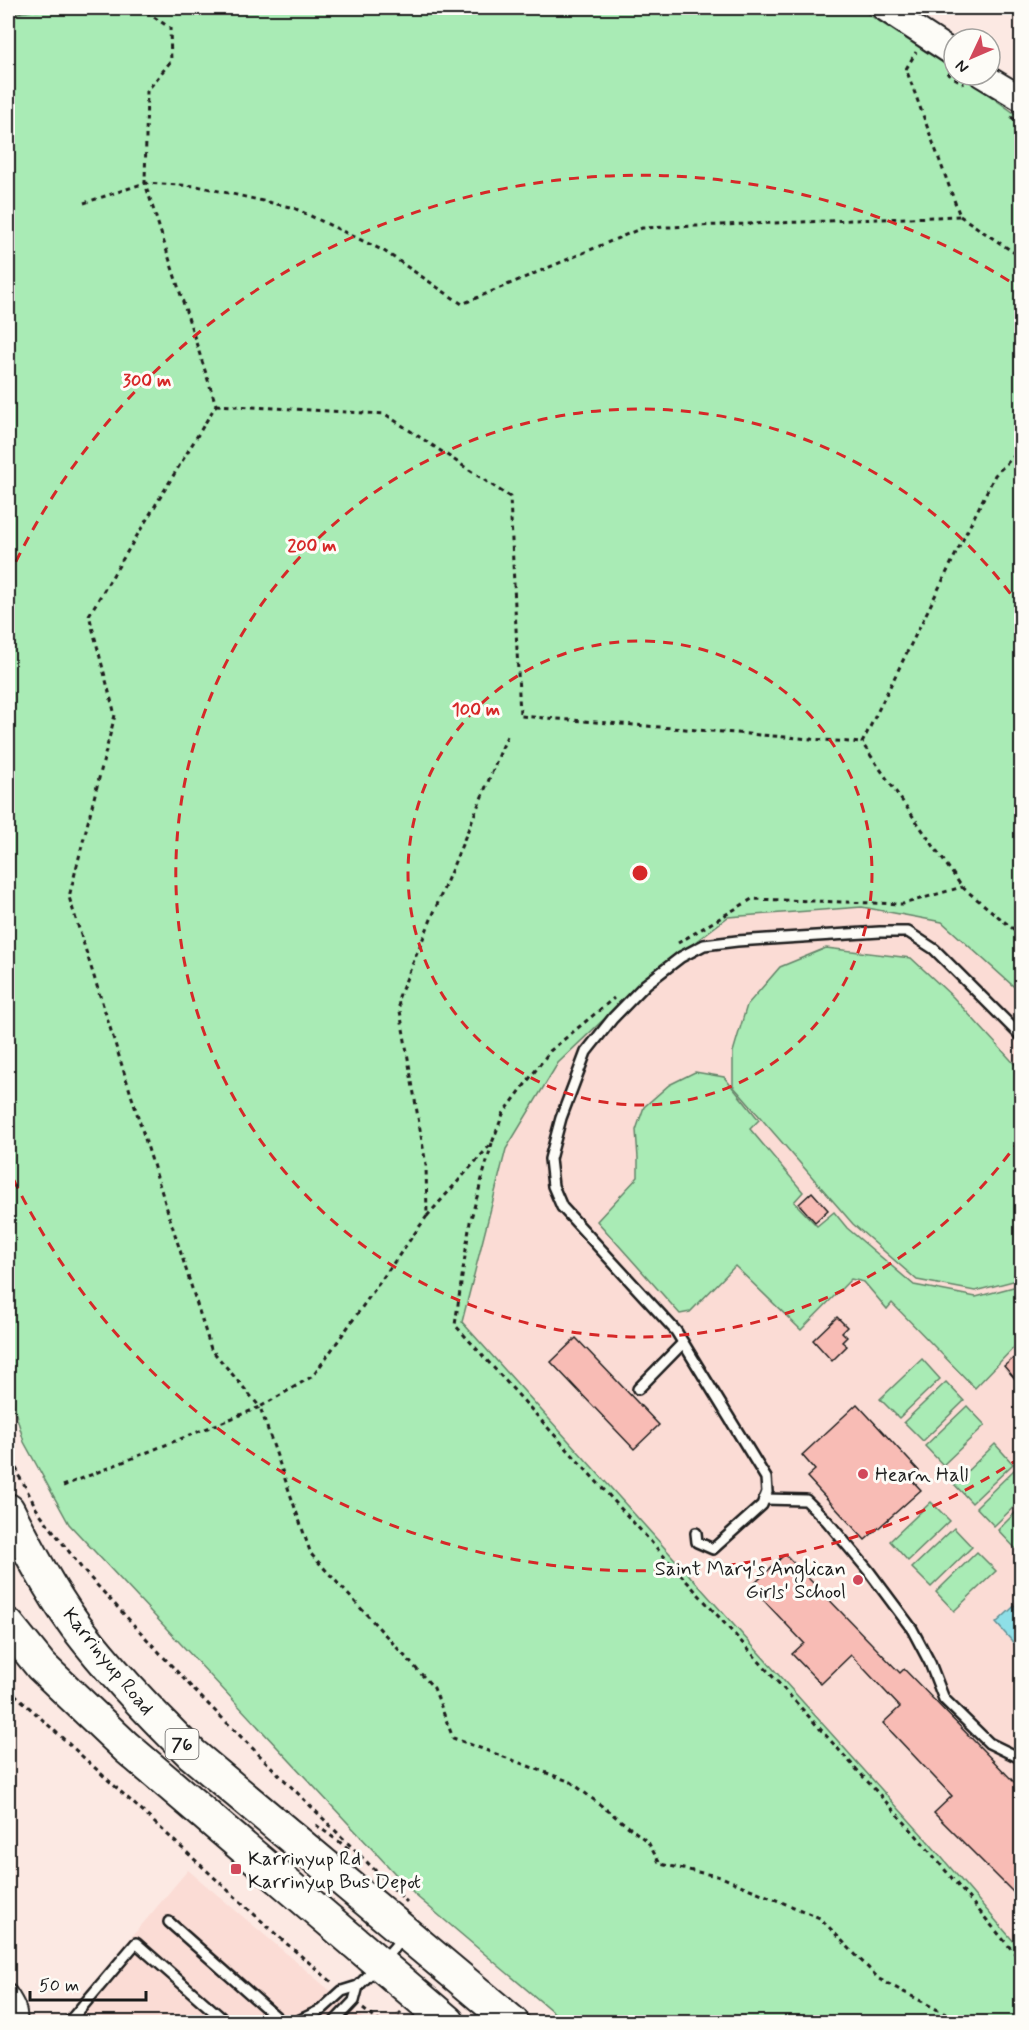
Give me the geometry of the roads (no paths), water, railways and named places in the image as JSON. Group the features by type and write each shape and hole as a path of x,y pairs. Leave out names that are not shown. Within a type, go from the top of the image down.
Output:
{"highway":[{"name":"Karrinyup Road","path":"27,1511 40,1569 74,1623 152,1714 192,1754 512,2022"},
{"name":"76","path":"8,1625 41,1666 126,1747 448,2022"}],"main road":[{"path":"884,8 942,46"},
{"path":"912,8 942,28"},
{"path":"1002,72 1022,86"},
{"path":"1002,87 1022,99"}],"street":[{"path":"8,1994 16,2006 17,2022"}],"lane":[{"path":"696,1533 697,1542 713,1549 762,1506 767,1492 766,1478 676,1331 562,1207 553,1186 550,1159 561,1118 586,1052 613,1018 646,984 681,957 704,945 880,932 908,932 934,949 1022,1037"},
{"path":"638,1389 683,1343"},
{"path":"764,1499 806,1500 868,1570 912,1629 930,1663 944,1699 989,1743 1022,1759"},
{"path":"169,1922 282,2022"},
{"path":"299,2022 321,2010 342,1991 358,1986 406,1934"},
{"path":"69,2022 136,1943 226,2022"},
{"path":"339,2021 354,2001 358,1986"}],"water":[{"path":"1021,1600 1021,1651 996,1623"}],"place":[{"name":"Hearn Hall","path":"863,1474"},
{"name":"Saint Mary's Anglican Girls' School","path":"858,1580"},
{"name":"Karrinyup Rd Karrinyup Bus Depot","path":"236,1869"}]}
